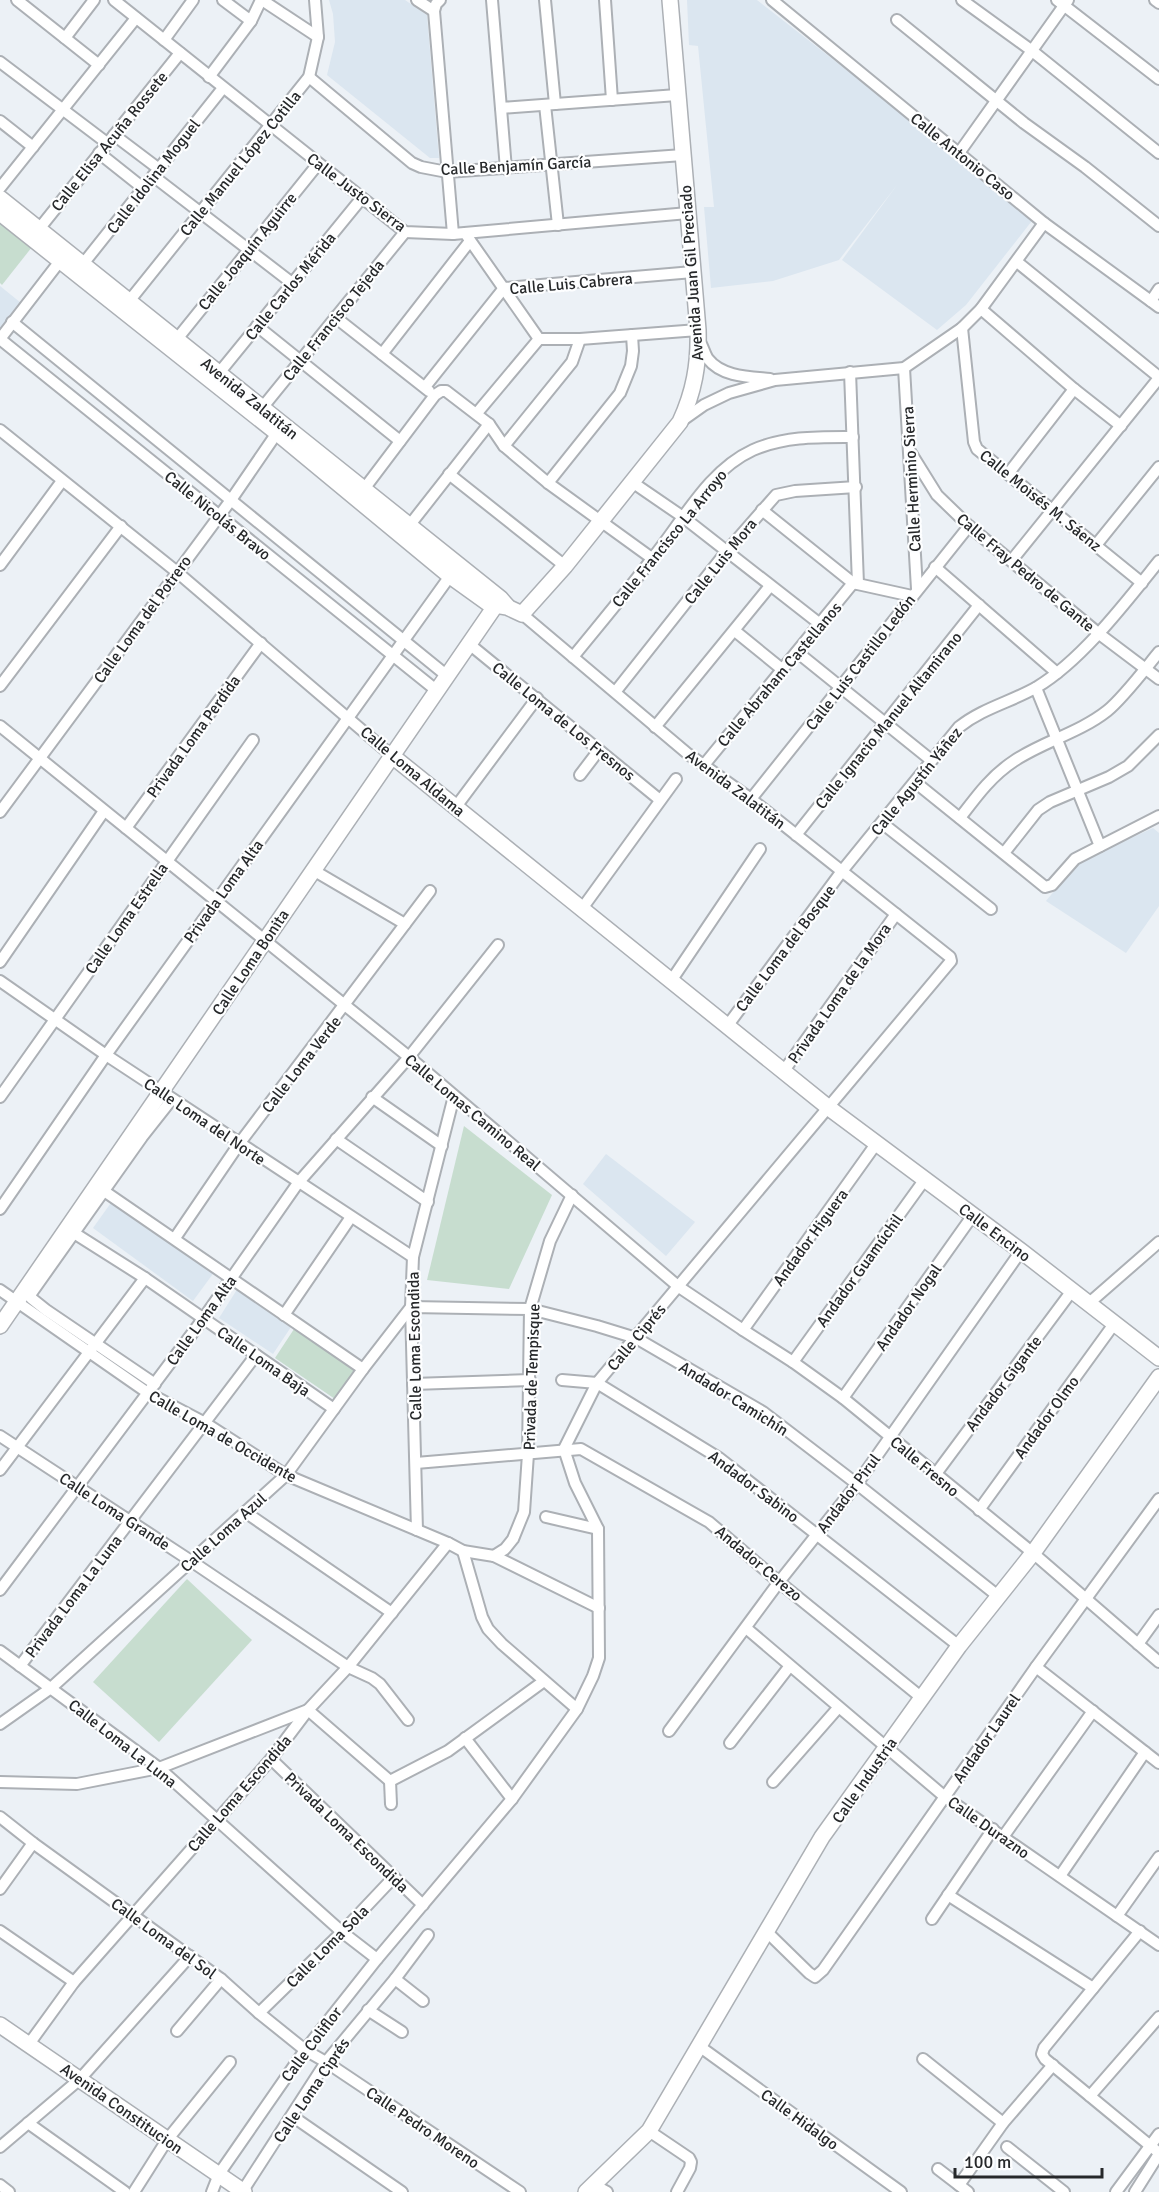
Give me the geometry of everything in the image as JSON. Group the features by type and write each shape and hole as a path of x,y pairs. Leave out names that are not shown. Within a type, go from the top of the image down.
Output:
{"street":[{"path":"17,0 99,65"},
{"path":"65,38 94,0"},
{"path":"164,40 193,0"},
{"path":"223,0 251,21"},
{"path":"210,77 251,21 261,0 318,37"},
{"name":"Calle Manuel López Cotilla","path":"125,306 309,77 318,37 315,0"},
{"path":"417,0 437,5 453,234"},
{"path":"492,0 506,169"},
{"path":"545,0 552,165 558,225"},
{"path":"605,0 612,100"},
{"name":"Avenida Juan Gil Preciado","path":"522,614 565,566 680,422 695,382 698,333 670,0"},
{"name":"Calle Antonio Caso","path":"772,0 1044,223 1155,304"},
{"path":"962,0 1030,50 1159,153"},
{"path":"1155,0 1159,3"},
{"name":"Calle Justo Sierra","path":"121,2 136,18 405,232 453,234 468,237 558,225 687,213"},
{"path":"959,153 1063,2 1159,79"},
{"path":"0,188 136,18"},
{"path":"897,20 1159,226"},
{"name":"Calle Elisa Acuña Rossete","path":"39,229 180,53"},
{"path":"0,63 63,110 111,139 156,172 200,212 292,283"},
{"name":"Calle Benjamín García","path":"309,77 412,163 421,167 447,172 682,155"},
{"name":"Calle Idolina Moguel","path":"83,264 223,88"},
{"path":"501,108 677,95"},
{"path":"0,122 33,147"},
{"path":"99,153 143,188"},
{"name":"Calle Joaquín Aguirre","path":"177,339 318,164"},
{"name":"Avenida Zalatitán","path":"0,198 83,264 125,306 280,429 450,576 480,599 501,603"},
{"name":"Calle Carlos Mérida","path":"219,374 361,199"},
{"name":"Avenida Zalatitán","path":"0,213 60,261 177,339 262,408 280,429 364,489 501,603"},
{"path":"680,422 704,405 729,393 775,380 904,368 962,328 981,309 1044,223"},
{"name":"Calle Francisco Tejeda","path":"262,408 405,232"},
{"path":"382,354 468,237 539,339"},
{"path":"0,339 60,261"},
{"path":"1012,560 1159,377 1017,262"},
{"name":"Calle Luis Cabrera","path":"425,387 504,288 693,272"},
{"path":"1155,304 1159,289"},
{"path":"981,309 1121,426"},
{"path":"335,317 425,387 438,393"},
{"name":"Calle Nicolás Bravo","path":"12,322 446,675"},
{"path":"257,326 400,441"},
{"name":"Calle Moisés M. Sáenz","path":"962,328 974,442 981,453 1142,583"},
{"path":"539,339 698,333 708,359 721,369 736,375 775,380"},
{"path":"548,483 620,393 631,366 632,335"},
{"name":"Calle Nicolás Bravo","path":"0,339 436,690"},
{"path":"477,413 539,339"},
{"path":"504,446 572,362 580,339"},
{"name":"Calle Herminio Sierra","path":"904,368 915,593"},
{"path":"850,372 856,487 856,584"},
{"path":"1008,474 1074,389"},
{"path":"364,489 438,393 446,391 477,413 489,424 504,446 548,483 653,559"},
{"path":"409,525 489,424"},
{"name":"Calle Loma del Potrero","path":"0,812 231,500 280,429"},
{"name":"Calle Loma Aldama","path":"0,430 177,572 455,808 829,1108"},
{"name":"Calle Francisco La Arroyo","path":"573,657 718,475 733,461 774,442 804,437 853,437"},
{"name":"Calle Fray Pedro de Gante","path":"909,450 937,495 969,526 1098,633 1159,680"},
{"path":"1096,545 1159,467"},
{"path":"449,474 565,566"},
{"path":"1,561 62,481"},
{"path":"632,482 683,518 820,624"},
{"name":"Calle Luis Mora","path":"616,691 726,552 776,495 795,490 856,487"},
{"path":"762,510 856,584 915,593"},
{"path":"0,686 121,526"},
{"name":"Calle Luis Castillo Ledón","path":"751,799 969,526"},
{"name":"Calle Agustín Yáñez","path":"842,871 959,727 973,716 1036,688 1057,673 1098,633 1159,561"},
{"name":"Calle Herminio Sierra","path":"935,567 1057,673"},
{"name":"Privada Loma Alta","path":"0,1209 216,899 450,576"},
{"name":"Calle Abraham Castellanos","path":"704,765 820,624 856,584"},
{"path":"655,727 770,585"},
{"path":"501,603 522,614"},
{"name":"Calle Loma Bonita","path":"0,1326 167,1096 265,939 468,643 501,603"},
{"name":"Calle Ignacio Manuel Altamirano","path":"796,835 979,605"},
{"name":"Avenida Zalatitán","path":"522,614 616,691 655,727 751,799 950,957 951,961"},
{"path":"735,631 783,670"},
{"name":"Calle Loma de Los Fresnos","path":"468,643 660,800"},
{"name":"Privada Loma Perdida","path":"126,828 261,644"},
{"path":"797,652 931,760"},
{"path":"960,818 999,771 1108,711 1159,652"},
{"path":"1036,688 1100,846"},
{"path":"455,808 537,698"},
{"name":"Calle Lomas Camino Real","path":"0,726 409,1057 680,1287"},
{"path":"1004,853 1038,810 1050,802 1078,792 1128,766 1159,735"},
{"name":"Calle Loma Estrella","path":"0,1097 253,740"},
{"path":"580,775 599,750"},
{"path":"581,910 676,779"},
{"path":"915,782 1046,887 1049,887 1076,859 1158,818"},
{"path":"0,962 104,811"},
{"path":"882,823 991,909"},
{"path":"671,981 760,849"},
{"path":"313,870 405,924"},
{"name":"Calle Loma del Bosque","path":"728,1025 842,871"},
{"name":"Calle Loma Verde","path":"175,1238 239,1144 430,891"},
{"name":"Privada Loma de la Mora","path":"783,1072 896,914"},
{"path":"409,1057 498,945"},
{"name":"Calle Ciprés","path":"564,1449 597,1383 680,1287 951,961"},
{"name":"Calle Loma del Norte","path":"0,981 167,1096 413,1257"},
{"name":"Calle Loma Alta","path":"0,1590 152,1388 298,1183 409,1057"},
{"path":"152,1388 97,1343 31,1298 33,1290 104,1191 167,1096"},
{"name":"Calle Loma Escondida","path":"417,1530 411,1307 413,1257 454,1096"},
{"path":"372,1097 442,1146"},
{"name":"Calle Encino","path":"829,1108 1021,1251 1159,1358"},
{"path":"336,1139 428,1202"},
{"name":"Andador Higuera","path":"742,1330 876,1144"},
{"name":"Andador Guamúchil","path":"793,1362 925,1179"},
{"path":"104,1191 363,1369"},
{"name":"Privada de Tempisque","path":"494,1556 505,1549 513,1539 524,1512 528,1454 530,1309 550,1241 572,1195"},
{"name":"Andador Nogal","path":"843,1398 973,1215"},
{"path":"284,1315 351,1217"},
{"name":"Calle Loma Baja","path":"74,1233 146,1278 334,1409"},
{"path":"1088,1304 1159,1242"},
{"name":"Andador Pirul","path":"669,1731 779,1582 857,1484 1021,1251"},
{"path":"0,1470 146,1278"},
{"name":"Calle Fresno","path":"680,1287 843,1398 1033,1553 1159,1662"},
{"name":"Calle Loma de Occidente","path":"0,1290 90,1353 152,1388 286,1475 448,1542 463,1551 494,1556 599,1608"},
{"name":"Andador Gigante","path":"935,1475 1071,1292"},
{"name":"Andador Camichín","path":"411,1307 530,1309 636,1338 763,1412 998,1596"},
{"name":"Calle Loma Azul","path":"0,1724 51,1688 286,1475 411,1307"},
{"name":"Andador Olmo","path":"979,1510 1114,1324"},
{"name":"Privada Loma La Luna","path":"20,1666 256,1355"},
{"name":"Calle Industria","path":"596,2190 649,2130 822,1838 959,1646 1033,1553 1159,1377"},
{"path":"413,1384 530,1380"},
{"path":"562,1380 597,1383"},
{"name":"Andador Sabino","path":"597,1383 719,1458 959,1646"},
{"name":"Calle Loma Grande","path":"0,1436 348,1667 372,1678 380,1684 408,1720"},
{"path":"416,1463 564,1449 575,1483 598,1529 598,1658 594,1676 577,1709 512,1799 423,1905"},
{"name":"Andador Cerezo","path":"564,1449 581,1449 709,1522 922,1698"},
{"name":"Andador Laurel","path":"767,1932 815,1977 824,1970 1036,1667 1159,1499"},
{"path":"245,1512 392,1613"},
{"path":"546,1517 598,1529"},
{"name":"Calle Loma Escondida","path":"29,2044 74,1982 271,1759 308,1710 348,1667 448,1542"},
{"path":"463,1551 482,1617 488,1629 543,1681 577,1709"},
{"path":"1138,1644 1159,1615"},
{"name":"Calle Durazno","path":"746,1628 789,1667 887,1746 945,1797 1159,1945"},
{"name":"Calle Loma La Luna","path":"0,1651 159,1768 342,1932 377,1959"},
{"path":"730,1743 789,1667"},
{"path":"1036,1667 1159,1763"},
{"path":"390,1781 448,1751 543,1681"},
{"path":"773,1782 838,1708"},
{"path":"0,1782 77,1784 159,1768 308,1710 390,1781 391,1804"},
{"path":"1003,1836 1093,1711"},
{"path":"465,1738 512,1799"},
{"path":"1060,1876 1145,1752"},
{"name":"Privada Loma Escondida","path":"271,1759 423,1905"},
{"name":"Calle Loma del Sol","path":"0,1817 132,1916 221,1979 305,2050 326,2062"},
{"path":"932,1919 993,1829"},
{"path":"0,1889 33,1843"},
{"path":"1117,1916 1159,1857"},
{"name":"Calle Loma Sola","path":"259,2013 342,1932 394,1877"},
{"path":"948,1895 1093,1988"},
{"name":"Calle Coliflor","path":"212,2192 219,2174 305,2050 423,1905"},
{"path":"0,1931 74,1982"},
{"path":"1140,1931 1044,2048 1042,2055 1156,2151"},
{"name":"Calle Loma Ciprés","path":"243,2192 326,2062 428,1935"},
{"path":"0,2147 80,2079 190,1956"},
{"path":"177,2031 221,1979"},
{"path":"394,1979 423,2001"},
{"path":"368,2010 402,2032"},
{"path":"1090,2096 1159,2018"},
{"name":"Avenida Constitucion","path":"4,2032 29,2044 243,2192"},
{"name":"Calle Hidalgo","path":"699,2046 900,2192"},
{"path":"923,2059 1003,2123"},
{"path":"134,2192 166,2140 230,2062"},
{"name":"Calle Pedro Moreno","path":"326,2062 520,2192"},
{"path":"938,2169 963,2188 1003,2123 1053,2065"},
{"path":"292,2116 402,2192"},
{"path":"28,2123 125,2192"},
{"path":"649,2130 689,2158 691,2162 677,2192"},
{"path":"1135,2192 1156,2151 1159,2134"},
{"path":"1007,2147 1064,2192"},
{"path":"1116,2192 1156,2151"},
{"path":"0,2185 9,2192"}],"shaded area":[{"path":"329,0 405,0 427,15 439,158 430,158 327,75 335,42 333,14"},
{"path":"687,0 757,0 1035,217 966,305 937,330 842,260 897,185 839,260 773,281 711,288 704,207 714,207 698,46 689,45"},
{"path":"0,286 21,303 0,331"},
{"path":"1153,828 1159,833 1159,906 1126,953 1046,901 1078,862"},
{"path":"606,1154 695,1222 666,1256 583,1184"},
{"path":"113,1200 215,1271 193,1301 93,1228"},
{"path":"238,1288 293,1324 273,1354 219,1318"}],"green space":[{"path":"0,221 32,247 2,285 0,283"},
{"path":"464,1126 552,1195 509,1289 427,1280"},
{"path":"296,1326 358,1368 335,1399 275,1358"},
{"path":"187,1579 252,1640 159,1742 93,1682"}]}
